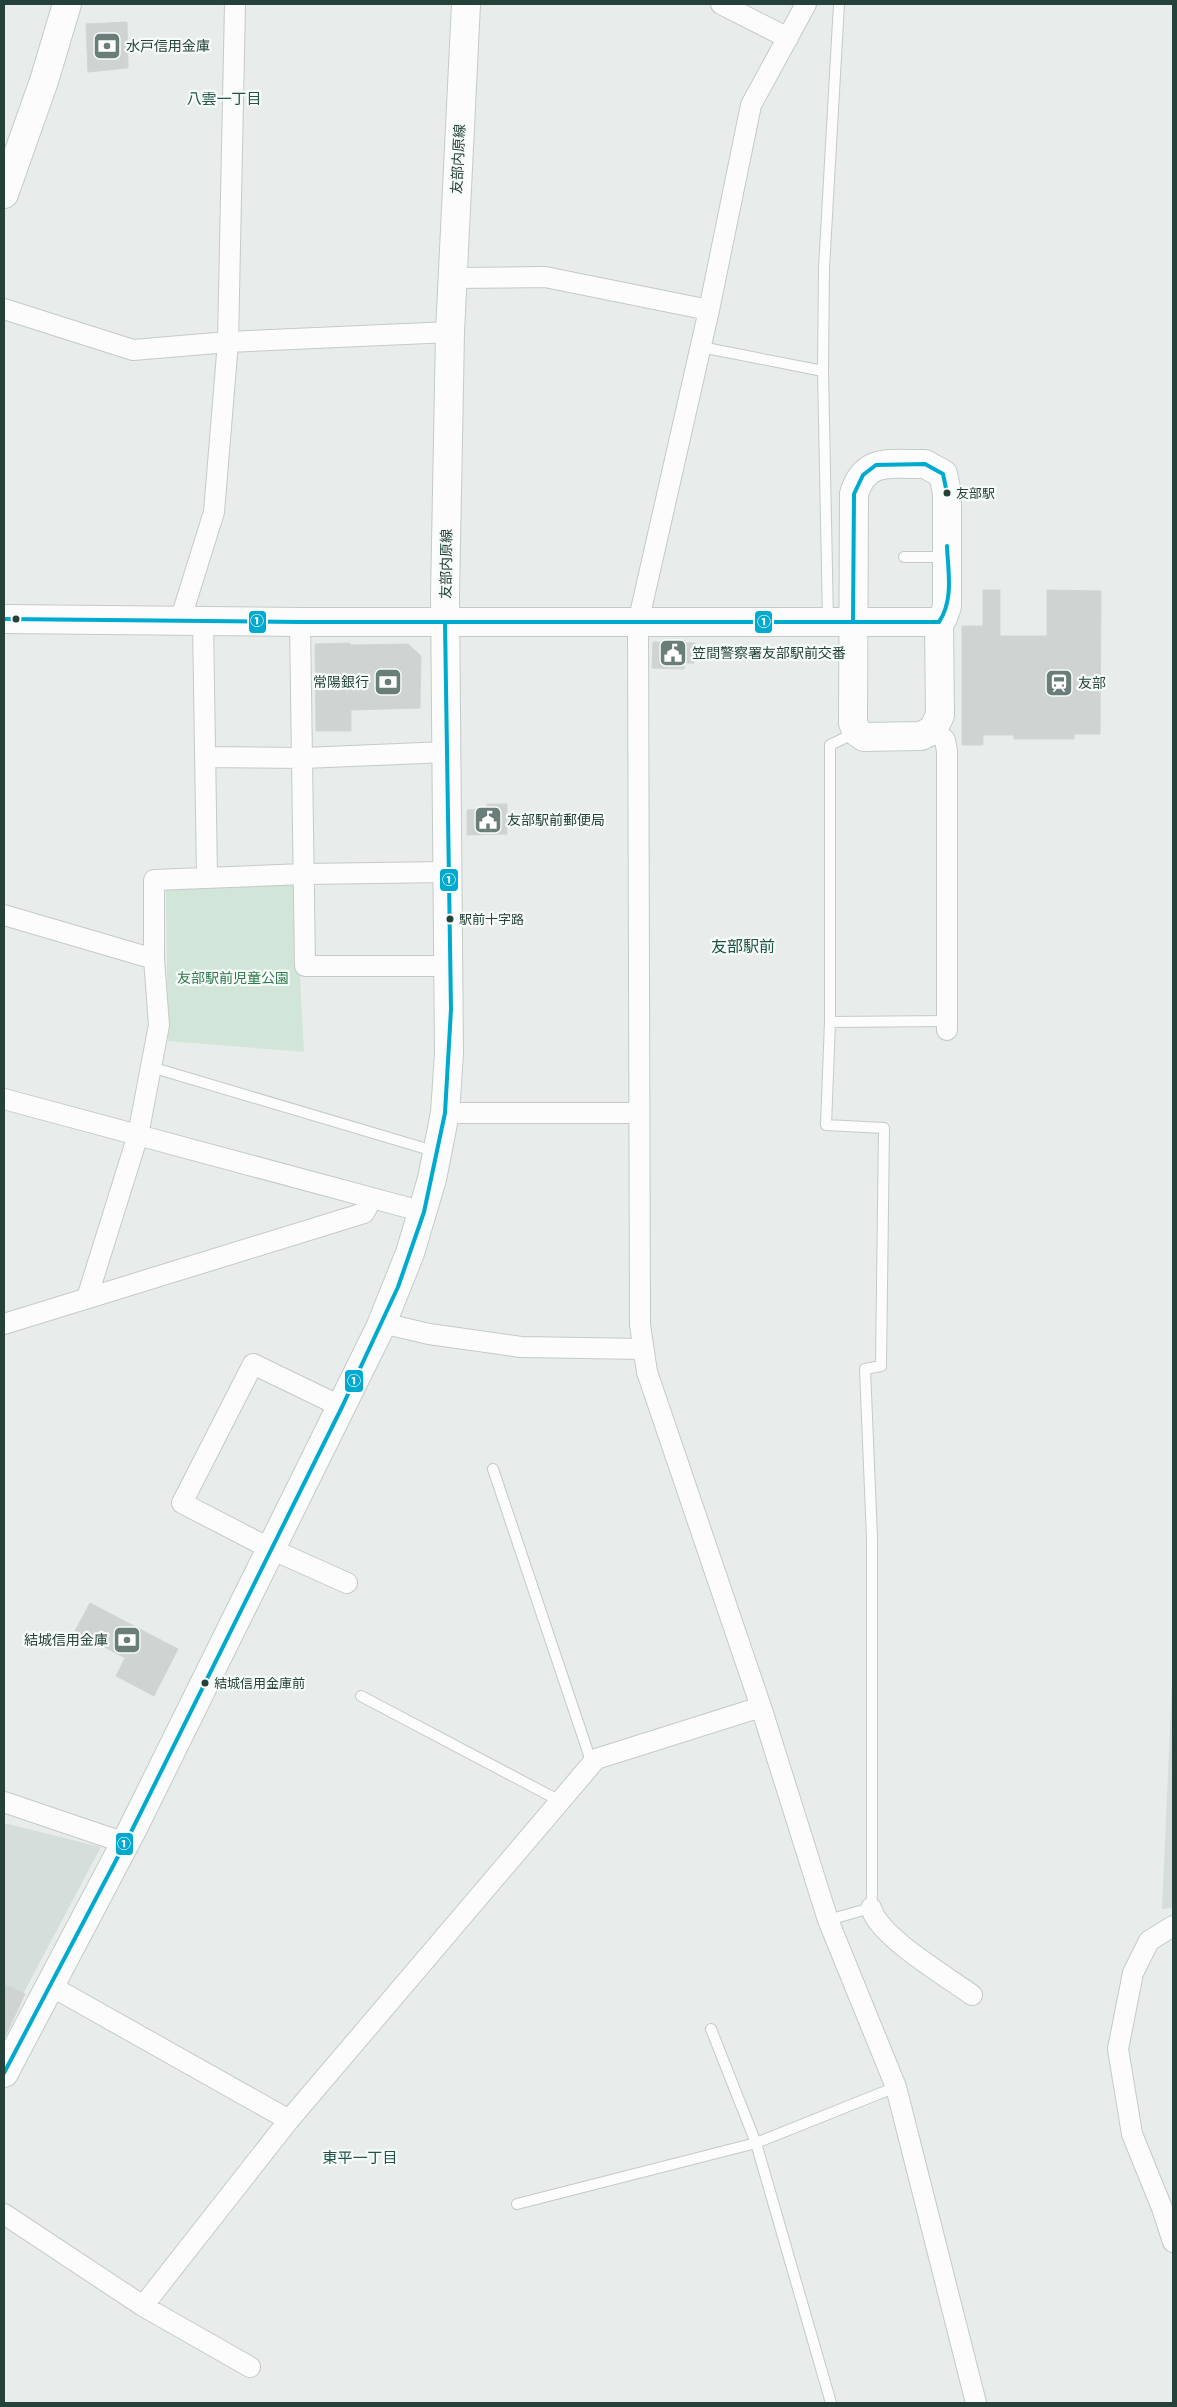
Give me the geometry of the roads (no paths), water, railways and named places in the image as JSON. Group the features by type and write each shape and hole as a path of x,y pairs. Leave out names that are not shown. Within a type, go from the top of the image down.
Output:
{"main road":[{"path":"4,194 44,81 67,4"},
{"name":"友部内原線","path":"4,2073 125,1843 382,1323 424,1212 438,1153 445,1113 449,1054 450,966 447,872 445,622 450,332 466,4"},
{"path":"4,619 300,622 638,623 841,622 939,622 944,618 947,606 947,493 943,474 925,464 876,465 868,469 857,484 854,494 841,622 853,723 857,732 864,737 921,736 933,730 940,715 939,622"}],"street":[{"path":"207,876 206,757 192,621 214,512 228,342 235,4"},
{"path":"721,4 788,38"},
{"path":"806,4 751,105 709,310 638,623 640,1325 647,1372 760,1707 828,1920 896,2087 976,2403"},
{"path":"452,278 545,277 709,310"},
{"path":"4,308 134,350 228,342 450,332"},
{"path":"300,622 304,758 305,966 450,966"},
{"path":"933,730 945,740 947,751 947,1025"},
{"path":"206,757 304,758 446,752"},
{"path":"88,1298 138,1135 159,1025 154,959 154,880 207,876 447,872"},
{"path":"4,916 154,959"},
{"path":"4,1099 424,1212"},
{"path":"445,1113 638,1113"},
{"path":"4,1324 364,1213 372,1199"},
{"path":"382,1323 429,1334 521,1347 643,1348"},
{"path":"342,1407 253,1364 182,1504 271,1549 347,1583"},
{"path":"143,2306 289,2120 596,1759 760,1707"},
{"path":"4,1802 125,1843"},
{"path":"871,1908 873,1918 887,1934 972,1995"},
{"path":"1173,1926 1148,1941 1134,1973 1118,2049 1132,2134 1162,2208 1173,2242"},
{"path":"49,1985 289,2120"},
{"path":"4,2214 143,2306 250,2367"}],"lane":[{"path":"839,4 828,189 823,371 841,622"},
{"path":"701,346 823,371"},
{"path":"904,557 947,557"},
{"path":"828,1920 871,1908 872,1894 872,1538 864,1369 881,1366 884,1128 826,1125 830,1022 830,745 857,732"},
{"path":"830,1022 947,1025"},
{"path":"151,1067 438,1153"},
{"path":"492,1469 592,1764"},
{"path":"361,1696 560,1801"},
{"path":"711,2029 756,2143 831,2403"},
{"path":"517,2204 756,2143 896,2087"}],"place":[{"name":"水戸信用金庫","path":"107,46"},
{"name":"友部駅","path":"947,493"},
{"name":"笠間警察署友部駅前交番","path":"673,653"},
{"name":"常陽銀行","path":"388,682"},
{"name":"友部","path":"1059,683"},
{"name":"友部駅前郵便局","path":"488,820"},
{"name":"駅前十字路","path":"450,919"},
{"name":"結城信用金庫","path":"127,1640"},
{"name":"結城信用金庫前","path":"205,1683"}],"district":[{"name":"八雲一丁目","path":"224,99"},
{"name":"友部駅前","path":"743,946"},
{"name":"東平一丁目","path":"360,2158"}],"park label":[{"name":"友部駅前児童公園","path":"233,978"}]}
